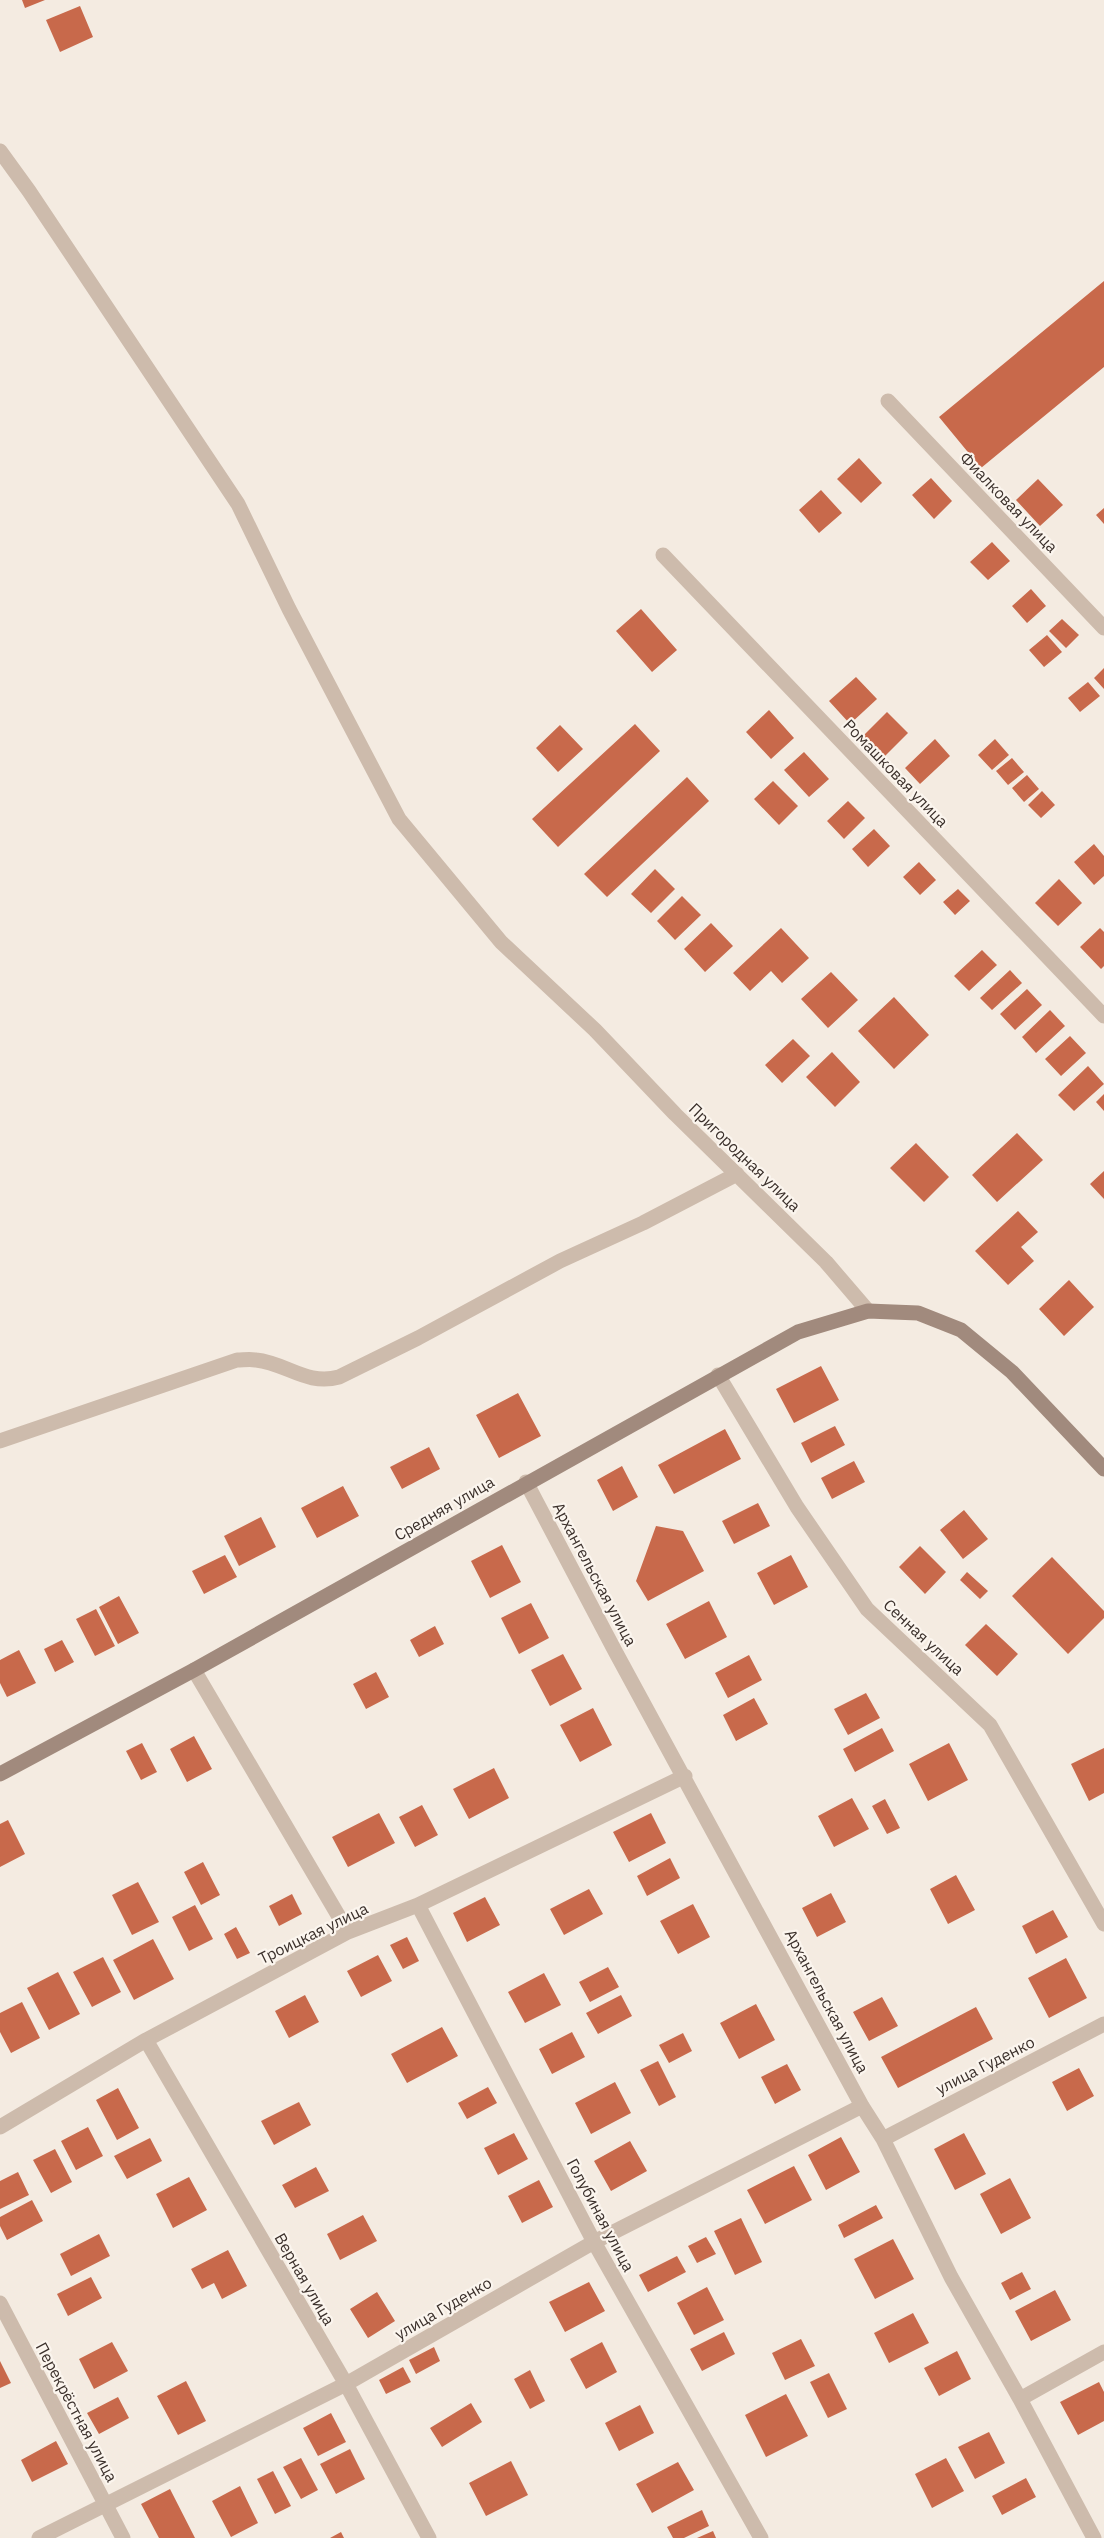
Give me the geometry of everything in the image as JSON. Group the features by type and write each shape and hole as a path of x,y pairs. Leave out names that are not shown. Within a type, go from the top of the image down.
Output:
{"street":[{"name":"Пригородная улица","path":"0,151 36,201 238,504 288,609 399,819 501,942 596,1030 675,1114 826,1262 868,1311"},
{"name":"Фиалковая улица","path":"888,400 1104,628"},
{"name":"Ромашковая улица","path":"663,555 1104,1016"},
{"path":"0,1441 237,1360 257,1360 325,1381 339,1377 418,1338 560,1262 643,1223 737,1174"},
{"name":"Средняя улица","path":"0,1774 194,1670 526,1482 798,1332 868,1311 918,1313 961,1330 1012,1372 1104,1469"},
{"name":"Сенная улица","path":"718,1375 798,1506 867,1609 990,1725 1104,1924"},
{"name":"Архангельская улица","path":"526,1482 609,1641 685,1776 862,2106 883,2139 951,2277 1020,2399 1094,2538"},
{"path":"194,1670 348,1932"},
{"name":"Троицкая улица","path":"0,2127 146,2040 348,1932 418,1905 685,1776"},
{"name":"Голубиная улица","path":"418,1905 594,2242 761,2538"},
{"name":"улица Гуденко","path":"883,2139 1104,2024"},
{"name":"Верная улица","path":"146,2040 346,2385 429,2538"},
{"name":"улица Гуденко","path":"39,2538 104,2503 346,2385 594,2242 862,2106"},
{"name":"Перекрёстная улица","path":"0,2303 123,2538"},
{"path":"1020,2399 1104,2352"}],"building":[{"path":"22,0 45,0 25,8"},
{"path":"80,6 93,37 60,52 46,20"},
{"path":"1104,281 1104,367 981,468 939,417"},
{"path":"859,458 882,483 861,503 837,479"},
{"path":"931,478 952,501 934,519 912,495"},
{"path":"1038,479 1063,505 1040,526 1016,500"},
{"path":"821,490 842,513 819,533 799,510"},
{"path":"1104,508 1104,524 1096,515"},
{"path":"992,542 1010,561 988,580 970,562"},
{"path":"1031,589 1046,606 1027,623 1012,606"},
{"path":"641,609 677,650 652,672 616,631"},
{"path":"1062,619 1079,635 1066,648 1049,631"},
{"path":"1047,635 1062,652 1044,667 1029,650"},
{"path":"1104,668 1104,689 1094,678"},
{"path":"856,677 877,699 850,724 829,701"},
{"path":"1088,682 1100,696 1080,712 1068,698"},
{"path":"769,710 794,738 771,759 746,732"},
{"path":"887,712 908,733 882,759 861,738"},
{"path":"635,724 660,751 558,847 532,819"},
{"path":"560,725 583,749 558,772 536,748"},
{"path":"935,739 950,756 920,784 905,768"},
{"path":"995,739 1009,755 992,770 978,755"},
{"path":"804,752 829,779 809,797 784,770"},
{"path":"1012,758 1024,772 1008,785 996,771"},
{"path":"1027,775 1039,789 1024,802 1012,788"},
{"path":"687,777 709,801 607,897 584,874"},
{"path":"773,781 798,806 779,825 754,799"},
{"path":"1042,791 1055,805 1041,818 1028,805"},
{"path":"848,801 865,818 844,839 827,821"},
{"path":"874,829 890,846 868,867 852,849"},
{"path":"1094,844 1104,856 1104,876 1094,885 1074,862"},
{"path":"919,862 936,880 920,895 903,877"},
{"path":"655,869 675,889 651,913 631,894"},
{"path":"1059,879 1082,903 1058,926 1035,903"},
{"path":"958,889 970,901 955,915 943,902"},
{"path":"682,896 701,915 675,940 657,921"},
{"path":"711,923 733,946 705,972 684,949"},
{"path":"781,928 809,958 782,983 771,971 750,991 733,973"},
{"path":"1100,928 1104,932 1104,966 1101,969 1080,947"},
{"path":"982,950 997,965 969,991 954,976"},
{"path":"1010,970 1022,983 992,1010 980,998"},
{"path":"831,972 858,1000 828,1028 801,999"},
{"path":"1027,989 1042,1005 1015,1030 1000,1014"},
{"path":"894,997 929,1035 894,1069 858,1031"},
{"path":"1050,1010 1065,1026 1036,1053 1022,1037"},
{"path":"1070,1036 1086,1053 1061,1076 1045,1059"},
{"path":"793,1039 810,1056 782,1083 765,1065"},
{"path":"832,1052 860,1082 835,1107 806,1077"},
{"path":"1088,1066 1104,1084 1074,1111 1058,1095"},
{"path":"1104,1094 1104,1111 1096,1102"},
{"path":"1017,1133 1043,1160 997,1202 972,1175"},
{"path":"916,1143 949,1177 924,1202 890,1168"},
{"path":"1104,1171 1104,1199 1090,1184"},
{"path":"1018,1211 1038,1232 1021,1247 1034,1261 1008,1285 975,1251"},
{"path":"1069,1280 1094,1307 1064,1336 1039,1309"},
{"path":"821,1366 839,1400 794,1423 776,1389"},
{"path":"518,1393 541,1436 499,1458 476,1415"},
{"path":"835,1426 845,1445 811,1463 801,1443"},
{"path":"725,1429 741,1459 674,1494 658,1465"},
{"path":"429,1447 440,1469 402,1489 390,1467"},
{"path":"854,1461 865,1482 832,1499 821,1478"},
{"path":"622,1466 638,1497 613,1511 597,1480"},
{"path":"343,1486 359,1516 317,1538 301,1508"},
{"path":"758,1503 770,1526 734,1544 722,1521"},
{"path":"964,1510 988,1539 963,1559 940,1530"},
{"path":"261,1517 276,1547 239,1566 224,1536"},
{"path":"656,1526 683,1531 704,1571 648,1601 636,1581"},
{"path":"502,1545 521,1582 490,1598 471,1561"},
{"path":"920,1546 946,1572 925,1594 899,1567"},
{"path":"225,1555 237,1577 204,1594 192,1571"},
{"path":"791,1555 808,1587 774,1605 757,1573"},
{"path":"1052,1557 1104,1611 1104,1618 1068,1654 1012,1596"},
{"path":"967,1572 988,1591 980,1599 960,1580"},
{"path":"119,1596 139,1633 118,1644 99,1607"},
{"path":"709,1601 727,1637 685,1659 666,1624"},
{"path":"531,1603 549,1638 519,1654 501,1618"},
{"path":"96,1609 115,1646 95,1656 76,1619"},
{"path":"986,1624 1018,1654 997,1676 965,1645"},
{"path":"435,1626 444,1644 419,1657 410,1640"},
{"path":"62,1640 74,1662 55,1672 44,1649"},
{"path":"19,1650 36,1683 7,1697 0,1683 0,1660"},
{"path":"563,1654 582,1689 550,1706 531,1670"},
{"path":"749,1655 762,1680 728,1698 715,1673"},
{"path":"376,1672 389,1697 366,1709 353,1684"},
{"path":"866,1693 880,1718 848,1735 834,1709"},
{"path":"754,1698 768,1724 736,1741 723,1715"},
{"path":"593,1708 612,1745 580,1762 560,1725"},
{"path":"882,1728 894,1751 855,1772 843,1749"},
{"path":"194,1736 212,1769 187,1782 170,1749"},
{"path":"142,1743 157,1772 141,1780 126,1751"},
{"path":"949,1743 968,1780 928,1801 909,1764"},
{"path":"1104,1748 1104,1793 1089,1801 1071,1764"},
{"path":"494,1768 509,1798 469,1819 453,1789"},
{"path":"852,1798 869,1829 834,1847 818,1816"},
{"path":"885,1799 900,1828 887,1834 872,1806"},
{"path":"422,1805 438,1835 415,1847 399,1817"},
{"path":"379,1813 395,1843 348,1867 332,1837"},
{"path":"651,1813 666,1843 629,1862 613,1832"},
{"path":"8,1820 25,1854 0,1867 0,1824"},
{"path":"670,1858 680,1878 647,1896 637,1876"},
{"path":"203,1862 220,1895 201,1905 184,1872"},
{"path":"956,1875 975,1910 948,1924 930,1889"},
{"path":"138,1882 159,1922 132,1935 112,1895"},
{"path":"589,1889 603,1914 564,1935 550,1909"},
{"path":"831,1893 846,1922 817,1937 802,1908"},
{"path":"292,1894 302,1914 279,1926 269,1906"},
{"path":"485,1897 500,1925 467,1942 453,1913"},
{"path":"693,1904 710,1937 678,1954 660,1921"},
{"path":"195,1905 213,1939 189,1951 172,1917"},
{"path":"1053,1910 1068,1937 1036,1954 1022,1926"},
{"path":"236,1927 250,1953 237,1959 224,1934"},
{"path":"407,1937 419,1961 403,1969 390,1945"},
{"path":"153,1939 174,1979 134,2000 113,1960"},
{"path":"378,1955 392,1981 361,1997 347,1971"},
{"path":"103,1957 121,1992 92,2007 73,1972"},
{"path":"1066,1958 1087,1998 1049,2018 1028,1978"},
{"path":"608,1967 619,1987 590,2002 579,1982"},
{"path":"58,1972 80,2014 49,2030 27,1988"},
{"path":"544,1973 561,2005 525,2023 508,1992"},
{"path":"305,1995 319,2022 289,2038 275,2011"},
{"path":"621,1995 632,2016 598,2034 586,2013"},
{"path":"882,1997 898,2026 869,2041 853,2012"},
{"path":"22,2002 40,2038 11,2053 0,2032 0,2013"},
{"path":"756,2004 775,2040 739,2059 720,2023"},
{"path":"976,2007 993,2039 898,2088 881,2057"},
{"path":"442,2027 458,2056 407,2083 391,2054"},
{"path":"572,2032 585,2057 552,2074 539,2049"},
{"path":"683,2033 692,2051 669,2063 659,2045"},
{"path":"658,2061 676,2097 659,2106 640,2070"},
{"path":"787,2064 801,2090 775,2104 761,2077"},
{"path":"1079,2068 1094,2096 1067,2111 1052,2082"},
{"path":"615,2082 631,2113 591,2134 575,2103"},
{"path":"488,2087 497,2103 467,2119 458,2103"},
{"path":"118,2088 139,2128 117,2140 96,2100"},
{"path":"299,2102 311,2125 274,2145 261,2121"},
{"path":"88,2127 103,2156 76,2170 61,2141"},
{"path":"514,2133 528,2159 498,2175 484,2148"},
{"path":"964,2133 986,2174 955,2190 934,2149"},
{"path":"841,2137 860,2172 826,2190 808,2155"},
{"path":"150,2138 162,2161 127,2179 114,2156"},
{"path":"630,2141 647,2171 611,2191 594,2161"},
{"path":"55,2149 72,2182 51,2193 33,2160"},
{"path":"794,2166 812,2200 765,2224 747,2190"},
{"path":"316,2167 329,2191 295,2208 282,2185"},
{"path":"18,2172 29,2195 0,2209 0,2181"},
{"path":"189,2177 207,2210 173,2228 156,2194"},
{"path":"1010,2178 1031,2218 1001,2234 980,2194"},
{"path":"539,2180 553,2207 522,2223 508,2196"},
{"path":"32,2200 43,2221 7,2240 0,2226 0,2217"},
{"path":"876,2205 883,2218 844,2238 838,2225"},
{"path":"363,2215 377,2241 340,2260 327,2234"},
{"path":"741,2218 762,2262 735,2275 714,2231"},
{"path":"99,2234 110,2256 71,2276 60,2254"},
{"path":"706,2237 716,2254 697,2263 688,2246"},
{"path":"893,2239 914,2279 875,2299 854,2259"},
{"path":"228,2250 247,2286 222,2299 214,2283 202,2289 191,2269"},
{"path":"677,2256 686,2272 648,2292 639,2275"},
{"path":"1022,2272 1031,2289 1010,2300 1001,2283"},
{"path":"91,2277 102,2298 68,2316 57,2294"},
{"path":"589,2282 605,2311 565,2332 549,2302"},
{"path":"707,2287 724,2320 694,2335 677,2303"},
{"path":"1055,2290 1071,2320 1031,2341 1015,2311"},
{"path":"377,2292 395,2321 368,2338 350,2309"},
{"path":"913,2313 929,2343 889,2363 874,2333"},
{"path":"724,2332 735,2354 702,2371 690,2349"},
{"path":"801,2339 815,2366 785,2380 772,2353"},
{"path":"112,2342 128,2371 94,2389 79,2359"},
{"path":"602,2342 617,2372 586,2389 570,2359"},
{"path":"434,2347 440,2361 416,2374 409,2360"},
{"path":"957,2351 971,2379 939,2396 924,2368"},
{"path":"0,2361 11,2383 0,2388"},
{"path":"403,2367 411,2382 386,2394 379,2380"},
{"path":"530,2370 545,2401 530,2409 514,2379"},
{"path":"829,2373 847,2409 828,2418 810,2382"},
{"path":"186,2381 206,2421 178,2435 157,2396"},
{"path":"1099,2382 1104,2392 1104,2421 1078,2435 1060,2402"},
{"path":"786,2394 808,2436 766,2457 745,2415"},
{"path":"118,2397 129,2418 99,2434 87,2413"},
{"path":"471,2403 482,2422 442,2447 430,2428"},
{"path":"640,2405 654,2433 619,2451 605,2423"},
{"path":"331,2413 346,2442 318,2456 303,2428"},
{"path":"989,2432 1005,2463 975,2479 958,2447"},
{"path":"56,2441 68,2464 32,2482 21,2460"},
{"path":"350,2449 365,2479 336,2494 320,2464"},
{"path":"301,2458 318,2490 301,2499 283,2467"},
{"path":"946,2458 964,2491 932,2508 915,2474"},
{"path":"511,2461 528,2495 486,2516 469,2483"},
{"path":"678,2462 694,2490 652,2513 636,2484"},
{"path":"273,2471 291,2506 275,2514 257,2479"},
{"path":"1026,2478 1036,2497 1002,2515 992,2496"},
{"path":"240,2486 258,2523 231,2537 212,2501"},
{"path":"170,2489 195,2538 159,2538 141,2504"},
{"path":"702,2510 709,2526 684,2538 673,2538 667,2527"},
{"path":"713,2531 716,2538 697,2538"},
{"path":"341,2532 344,2538 330,2538"}]}
